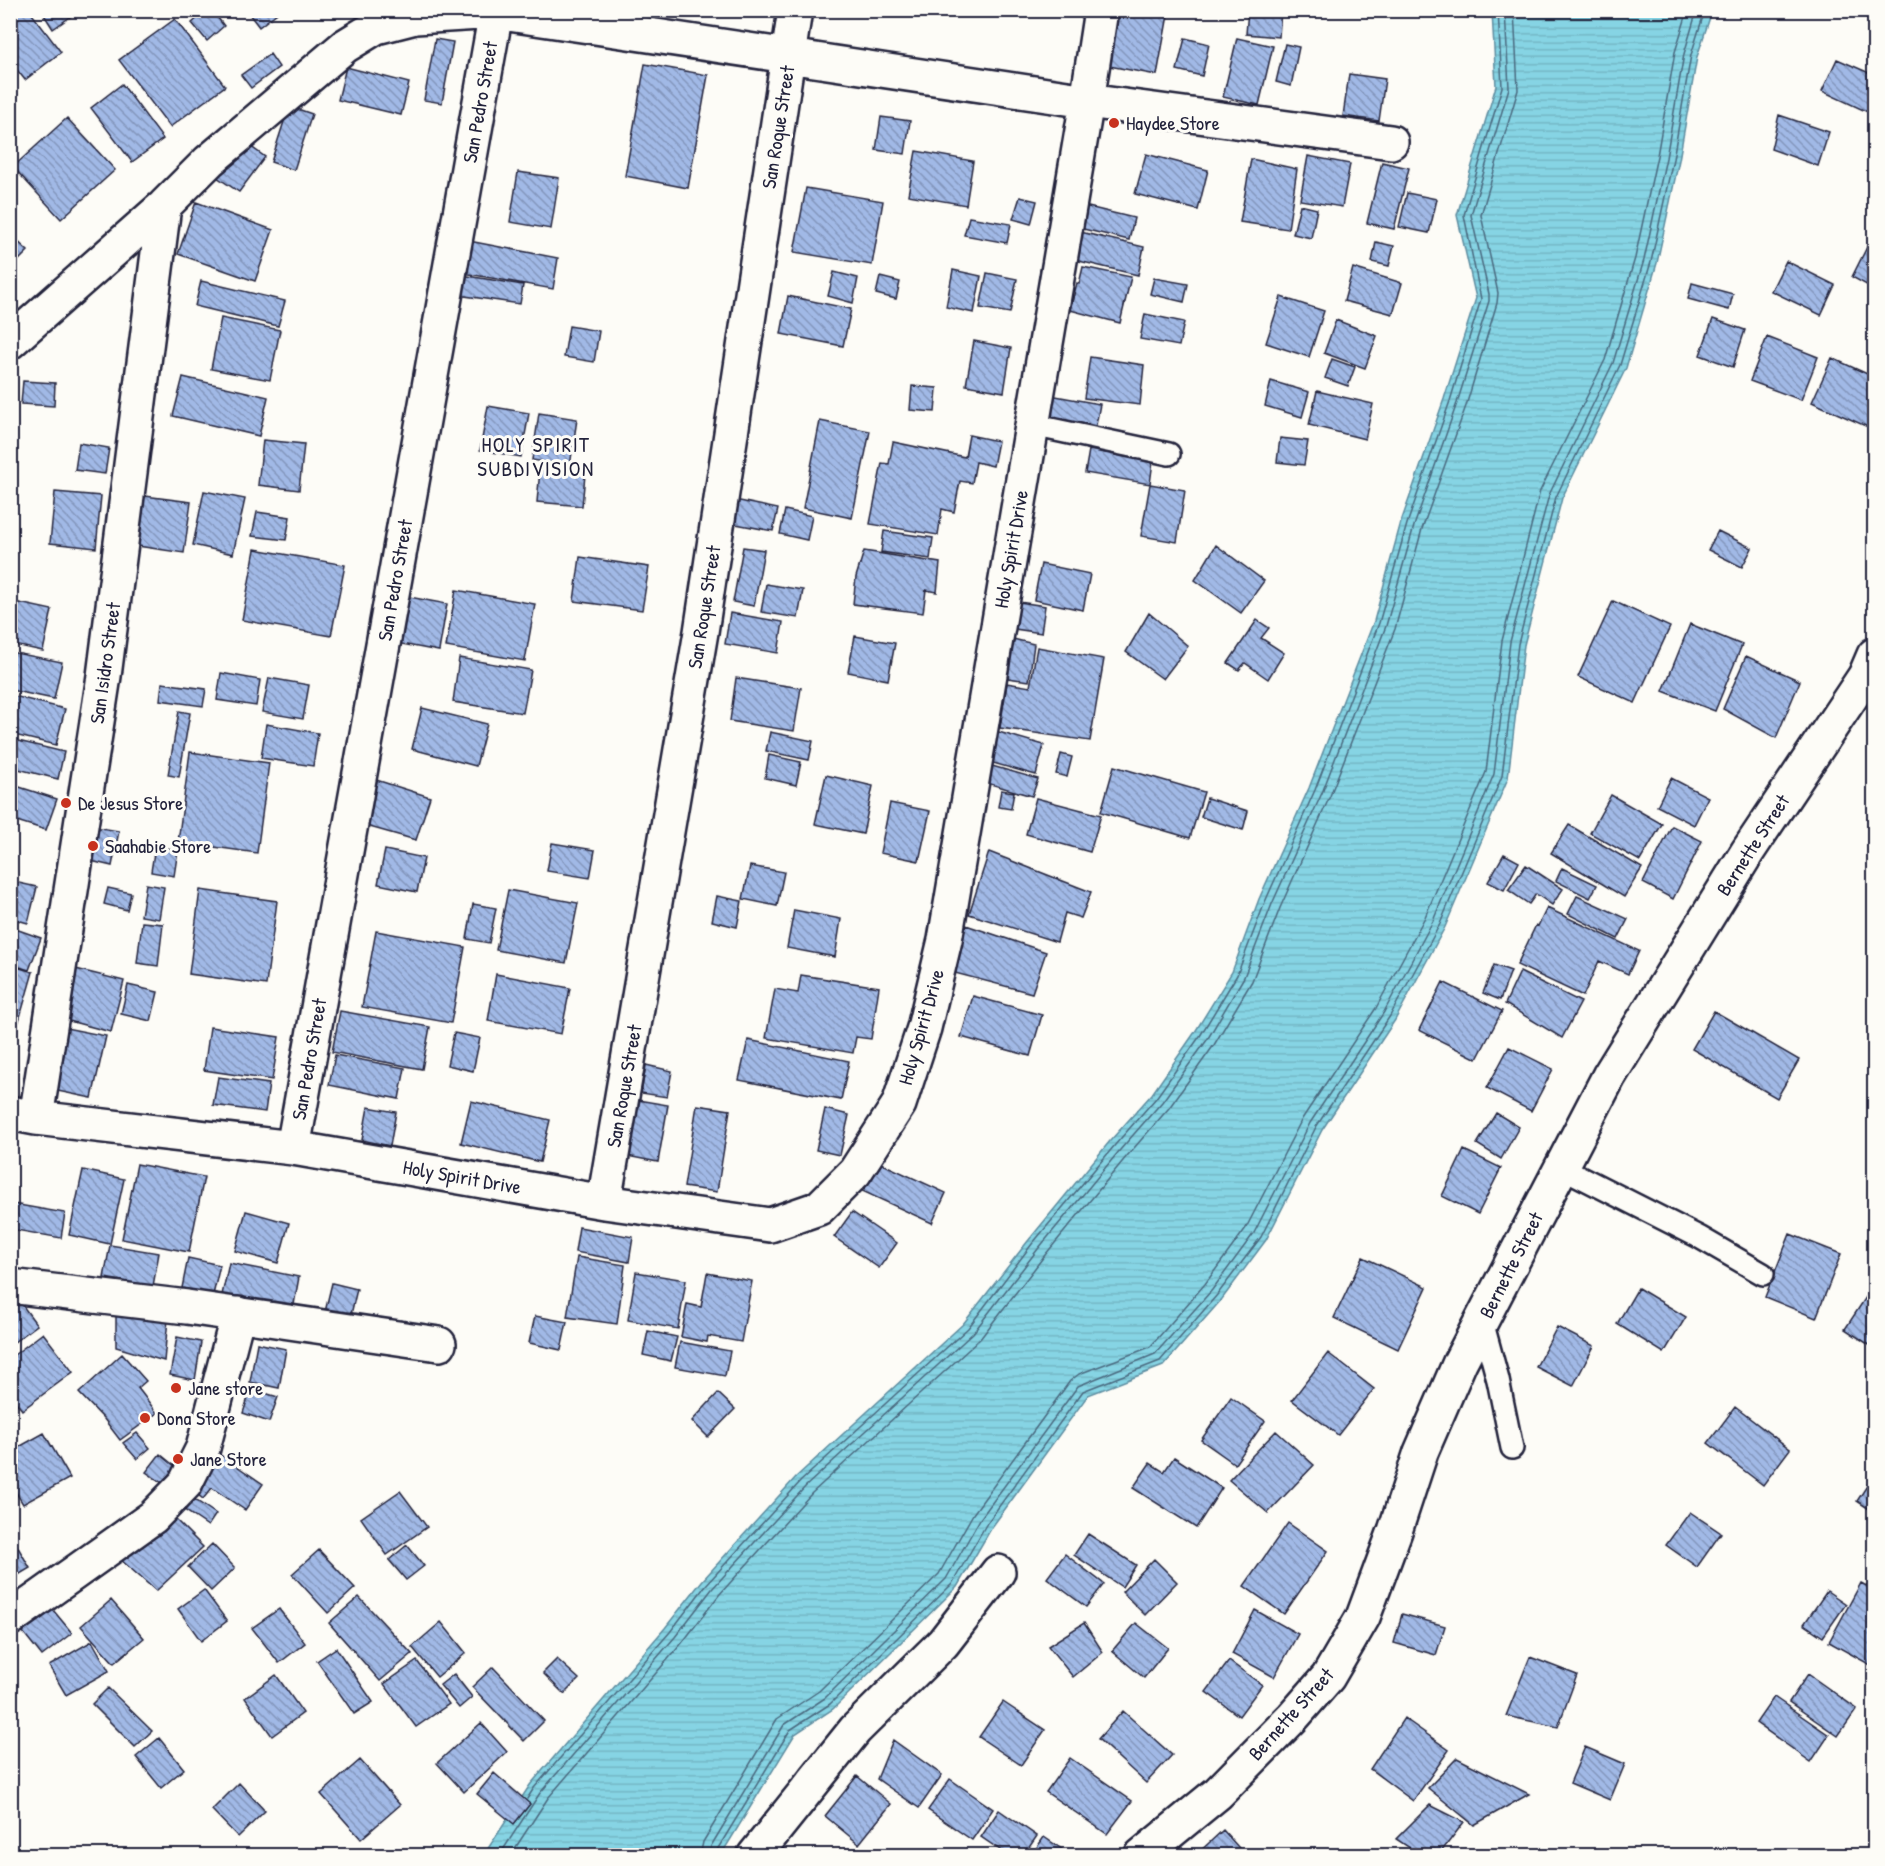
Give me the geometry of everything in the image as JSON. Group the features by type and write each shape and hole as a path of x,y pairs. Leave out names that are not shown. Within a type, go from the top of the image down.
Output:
{"street":[{"name":"San Roque Street","path":"604,1202 701,632 795,10"},
{"name":"Holy Spirit Drive","path":"23,1116 293,1148 604,1202 770,1225 819,1208 855,1172 899,1104 924,1028 945,940 1101,10"},
{"path":"10,342 164,206 209,161 336,53 376,27 416,17 496,12 1087,101 1391,142"},
{"name":"San Pedro Street","path":"293,1148 496,12"},
{"name":"San Isidro Street","path":"23,1116 104,676 164,206"},
{"name":"Bernette Street","path":"1141,1856 1218,1792 1293,1717 1328,1677 1363,1617 1422,1452 1460,1362 1609,1076 1748,851 1865,676 1875,655"},
{"path":"10,1286 238,1314 439,1344"},
{"path":"11,1618 153,1517 185,1484 203,1448 238,1314"},
{"path":"754,1856 855,1730 943,1643 998,1572"}],"lane":[{"path":"1032,425 1169,454"},
{"path":"1561,1167 1699,1237 1763,1274"},
{"path":"1482,1321 1498,1380 1512,1449"}],"water":[{"path":"1492,11 1712,11 1697,57 1679,160 1657,263 1626,368 1562,498 1524,645 1508,778 1445,927 1395,1020 1322,1130 1266,1240 1222,1299 1163,1366 1088,1395 992,1527 957,1587 833,1709 795,1734 721,1855 483,1856 530,1785 665,1628 702,1581 796,1477 963,1324 1110,1141 1152,1094 1195,1032 1232,972 1259,899 1309,788 1374,621 1401,522 1476,298 1457,215 1496,86"}],"building":[{"path":"10,10 29,10 61,52 25,80 10,61"},
{"path":"41,10 80,10 53,29"},
{"path":"207,10 212,10 224,26 207,41 192,23"},
{"path":"246,10 275,10 277,13 259,27"},
{"path":"1103,10 1145,10 1168,15 1157,75 1093,63"},
{"path":"1248,10 1281,10 1279,37 1246,34"},
{"path":"175,19 225,86 170,127 119,60"},
{"path":"1185,38 1209,44 1202,76 1177,70"},
{"path":"1237,38 1273,46 1259,105 1223,97"},
{"path":"435,39 453,42 442,103 424,100"},
{"path":"1285,44 1299,47 1291,86 1276,82"},
{"path":"270,54 279,67 251,88 241,75"},
{"path":"1837,59 1874,75 1872,114 1822,91"},
{"path":"645,64 708,75 688,188 625,176"},
{"path":"346,67 409,83 401,115 338,100"},
{"path":"1349,74 1385,79 1379,121 1343,116"},
{"path":"122,84 163,139 132,162 91,108"},
{"path":"289,106 312,114 294,170 271,162"},
{"path":"1779,115 1829,132 1818,166 1771,149"},
{"path":"881,117 910,121 905,154 876,150"},
{"path":"67,118 115,170 61,219 13,167"},
{"path":"243,141 265,157 239,192 217,177"},
{"path":"916,151 973,161 966,205 908,195"},
{"path":"1146,154 1208,170 1198,210 1135,194"},
{"path":"1308,156 1350,164 1342,207 1300,200"},
{"path":"1251,159 1297,169 1288,229 1240,222"},
{"path":"1382,162 1409,168 1394,229 1367,223"},
{"path":"518,172 559,178 551,229 510,222"},
{"path":"806,188 883,201 872,265 794,252"},
{"path":"1407,193 1437,199 1429,233 1399,227"},
{"path":"1020,197 1037,201 1031,224 1013,219"},
{"path":"196,202 273,230 255,281 178,254"},
{"path":"1080,205 1134,218 1129,240 1075,227"},
{"path":"1300,205 1317,209 1311,238 1293,234"},
{"path":"969,217 1011,224 1007,243 964,235"},
{"path":"1072,230 1144,247 1138,275 1066,258"},
{"path":"10,234 28,251 10,269"},
{"path":"469,241 558,258 553,289 463,273"},
{"path":"1376,242 1394,246 1389,266 1372,262"},
{"path":"1869,243 1874,246 1874,289 1852,277"},
{"path":"1786,261 1835,285 1821,315 1771,291"},
{"path":"1083,267 1131,277 1120,323 1070,310"},
{"path":"1353,268 1402,283 1393,314 1344,301"},
{"path":"953,270 981,276 974,313 946,307"},
{"path":"834,272 858,278 853,303 828,296"},
{"path":"987,273 1017,279 1010,313 980,308"},
{"path":"461,275 523,285 520,304 458,295"},
{"path":"880,277 900,282 896,299 876,294"},
{"path":"1154,278 1188,284 1184,302 1150,294"},
{"path":"201,281 285,301 278,326 195,306"},
{"path":"1692,283 1733,294 1729,310 1688,299"},
{"path":"788,296 851,309 843,346 781,334"},
{"path":"1281,297 1324,311 1309,357 1266,343"},
{"path":"1145,314 1184,322 1179,346 1140,339"},
{"path":"221,318 280,330 270,380 211,369"},
{"path":"1713,319 1745,330 1733,367 1700,355"},
{"path":"1336,320 1377,336 1365,368 1324,353"},
{"path":"569,326 599,331 594,362 564,357"},
{"path":"1767,337 1818,357 1801,400 1750,381"},
{"path":"974,341 1011,348 1004,392 966,385"},
{"path":"1090,357 1144,365 1140,405 1084,398"},
{"path":"1832,358 1874,377 1874,417 1870,428 1812,402"},
{"path":"1332,359 1355,367 1348,386 1325,378"},
{"path":"183,377 268,397 259,436 173,416"},
{"path":"23,381 55,383 54,406 21,404"},
{"path":"1271,381 1309,392 1302,417 1265,406"},
{"path":"912,386 937,388 935,412 910,410"},
{"path":"1317,391 1373,404 1365,439 1309,425"},
{"path":"1050,395 1100,404 1094,436 1045,427"},
{"path":"488,406 529,413 521,457 480,450"},
{"path":"539,413 577,419 570,466 532,460"},
{"path":"820,421 870,431 852,518 803,508"},
{"path":"969,435 998,441 993,466 976,462 972,483 960,481 954,512 942,509 938,535 870,524 882,463 889,464 893,442 965,457"},
{"path":"1280,438 1308,441 1304,465 1277,462"},
{"path":"263,440 304,444 299,490 258,485"},
{"path":"79,443 109,448 105,474 75,470"},
{"path":"1089,450 1153,461 1150,484 1085,473"},
{"path":"540,470 585,475 582,506 537,502"},
{"path":"1150,484 1185,490 1177,542 1141,536"},
{"path":"204,491 245,499 233,554 193,545"},
{"path":"55,492 101,496 96,548 50,543"},
{"path":"137,495 191,502 184,553 131,545"},
{"path":"735,500 778,509 773,531 730,523"},
{"path":"785,510 812,516 807,540 780,534"},
{"path":"257,512 290,517 286,540 252,536"},
{"path":"884,531 933,538 930,559 881,552"},
{"path":"1718,531 1752,548 1742,567 1708,550"},
{"path":"1216,545 1264,581 1241,613 1195,580"},
{"path":"743,547 764,550 754,606 733,602"},
{"path":"255,549 345,565 331,636 242,620"},
{"path":"864,551 940,563 937,592 926,590 923,613 853,604 856,577"},
{"path":"580,557 649,567 642,610 574,601"},
{"path":"1041,564 1090,574 1083,610 1034,600"},
{"path":"766,584 803,590 798,618 761,612"},
{"path":"456,590 535,604 525,661 446,647"},
{"path":"404,596 447,604 439,651 396,643"},
{"path":"10,601 52,610 43,651 10,644"},
{"path":"1613,601 1670,627 1635,703 1578,677"},
{"path":"1019,602 1045,606 1041,633 1015,629"},
{"path":"730,613 783,622 778,653 725,644"},
{"path":"1149,613 1188,646 1163,679 1126,652"},
{"path":"1257,620 1269,628 1261,638 1284,653 1268,679 1245,663 1239,670 1228,663"},
{"path":"1690,624 1742,645 1715,711 1663,691"},
{"path":"855,636 895,643 888,680 848,672"},
{"path":"1013,639 1034,644 1029,681 1008,678"},
{"path":"1037,647 1104,659 1090,741 1000,728 1007,683 1030,687"},
{"path":"10,652 62,662 54,699 10,690"},
{"path":"1746,656 1800,681 1776,738 1723,709"},
{"path":"459,658 531,670 523,713 453,702"},
{"path":"221,673 260,680 256,706 217,700"},
{"path":"269,678 309,685 303,719 262,712"},
{"path":"736,678 801,688 794,731 730,721"},
{"path":"162,683 206,689 203,706 160,700"},
{"path":"10,695 65,709 56,745 10,734"},
{"path":"422,708 487,724 476,766 412,749"},
{"path":"179,711 190,713 179,777 168,775"},
{"path":"266,724 318,733 313,766 261,758"},
{"path":"995,731 1044,745 1036,775 986,761"},
{"path":"770,732 813,741 809,760 766,751"},
{"path":"14,740 64,752 58,779 10,767"},
{"path":"190,752 269,763 257,853 178,842"},
{"path":"1061,754 1072,757 1067,777 1056,774"},
{"path":"769,755 801,762 796,785 765,778"},
{"path":"992,766 1038,779 1032,796 987,783"},
{"path":"1114,766 1204,792 1190,838 1101,812"},
{"path":"826,775 873,786 863,834 815,824"},
{"path":"370,778 430,797 416,840 366,826"},
{"path":"1671,778 1708,797 1694,825 1657,806"},
{"path":"10,784 57,799 46,830 10,819"},
{"path":"1001,790 1014,792 1011,809 998,807"},
{"path":"1611,795 1662,824 1640,861 1590,833"},
{"path":"1036,798 1101,815 1090,852 1026,834"},
{"path":"1207,798 1248,811 1243,830 1201,817"},
{"path":"890,803 930,811 919,861 880,853"},
{"path":"1569,825 1642,868 1624,897 1551,853"},
{"path":"89,826 119,831 112,866 82,859"},
{"path":"1672,826 1702,841 1673,899 1643,883"},
{"path":"552,843 595,850 590,878 547,871"},
{"path":"155,846 178,850 174,876 151,872"},
{"path":"385,850 424,858 417,892 378,884"},
{"path":"989,852 1091,892 1081,918 1065,913 1057,942 969,914"},
{"path":"1504,854 1519,862 1504,890 1488,882"},
{"path":"1526,865 1563,889 1552,905 1536,894 1529,904 1508,890"},
{"path":"750,866 784,872 777,906 743,899"},
{"path":"1562,868 1597,885 1590,898 1556,881"},
{"path":"10,881 37,887 28,923 10,918"},
{"path":"146,884 164,887 159,919 141,916"},
{"path":"108,888 131,893 127,910 104,904"},
{"path":"200,890 277,901 266,985 189,974"},
{"path":"508,890 578,903 566,963 496,950"},
{"path":"717,896 742,901 737,927 712,921"},
{"path":"1577,896 1628,919 1618,939 1568,914"},
{"path":"473,904 496,908 489,943 467,939"},
{"path":"1547,908 1639,951 1628,974 1599,961 1583,996 1517,965 1536,925 1538,926"},
{"path":"794,910 841,919 835,957 787,948"},
{"path":"142,922 163,924 158,966 137,963"},
{"path":"966,925 1046,952 1032,993 955,973"},
{"path":"10,927 41,938 29,970 10,964"},
{"path":"376,931 465,947 451,1023 362,1007"},
{"path":"10,965 33,972 16,1031 10,1030"},
{"path":"1494,965 1511,971 1500,1000 1483,993"},
{"path":"68,967 124,981 111,1032 54,1017"},
{"path":"1520,972 1581,1002 1562,1038 1505,1004"},
{"path":"496,974 570,988 561,1034 488,1021"},
{"path":"801,975 879,987 871,1039 856,1037 853,1053 766,1038 775,989 798,993"},
{"path":"1443,982 1502,1011 1477,1059 1419,1030"},
{"path":"128,985 158,992 151,1021 121,1014"},
{"path":"973,996 1042,1015 1030,1056 961,1037"},
{"path":"340,1011 430,1027 422,1069 332,1052"},
{"path":"1714,1011 1799,1060 1777,1098 1692,1049"},
{"path":"56,1026 106,1036 92,1098 43,1088"},
{"path":"210,1027 279,1037 272,1080 204,1070"},
{"path":"454,1033 480,1038 473,1071 447,1065"},
{"path":"10,1035 17,1036 10,1065"},
{"path":"748,1040 849,1061 841,1100 739,1080"},
{"path":"1509,1047 1553,1069 1531,1111 1487,1088"},
{"path":"335,1055 405,1068 399,1099 329,1085"},
{"path":"646,1065 672,1071 667,1097 641,1093"},
{"path":"218,1077 269,1084 265,1112 213,1105"},
{"path":"632,1099 668,1105 658,1162 622,1155"},
{"path":"471,1101 550,1120 540,1162 461,1143"},
{"path":"697,1105 730,1110 717,1192 684,1187"},
{"path":"368,1107 396,1112 390,1146 362,1140"},
{"path":"825,1109 849,1115 840,1155 816,1150"},
{"path":"1496,1113 1519,1127 1501,1159 1477,1144"},
{"path":"1464,1150 1501,1168 1478,1214 1442,1196"},
{"path":"874,1160 946,1193 932,1223 860,1190"},
{"path":"137,1164 204,1177 189,1252 122,1239"},
{"path":"83,1170 124,1179 110,1244 69,1235"},
{"path":"13,1204 65,1213 61,1238 10,1229"},
{"path":"246,1211 289,1223 278,1263 235,1251"},
{"path":"852,1212 897,1243 879,1268 834,1237"},
{"path":"579,1227 633,1237 629,1262 575,1252"},
{"path":"1790,1234 1841,1254 1816,1318 1765,1297"},
{"path":"110,1245 159,1253 153,1286 104,1278"},
{"path":"577,1257 625,1265 617,1324 567,1317"},
{"path":"1363,1257 1427,1287 1398,1349 1334,1318"},
{"path":"188,1258 220,1265 213,1295 182,1288"},
{"path":"229,1263 299,1277 293,1310 222,1295"},
{"path":"636,1272 686,1280 678,1329 628,1320"},
{"path":"707,1273 752,1281 741,1342 708,1336 707,1342 681,1337 687,1304 701,1307"},
{"path":"332,1283 357,1289 349,1323 324,1316"},
{"path":"1874,1285 1874,1348 1845,1329"},
{"path":"1638,1288 1686,1317 1664,1353 1617,1324"},
{"path":"12,1291 37,1325 10,1345 10,1292"},
{"path":"116,1308 168,1319 164,1361 116,1347"},
{"path":"535,1316 567,1322 561,1350 529,1343"},
{"path":"1557,1327 1594,1346 1573,1386 1536,1367"},
{"path":"648,1331 677,1337 671,1361 643,1355"},
{"path":"43,1333 73,1372 22,1410 10,1394 10,1358"},
{"path":"177,1337 201,1342 195,1380 170,1375"},
{"path":"680,1342 730,1351 725,1376 675,1367"},
{"path":"257,1343 286,1349 279,1388 250,1382"},
{"path":"1328,1353 1374,1389 1338,1435 1292,1400"},
{"path":"122,1354 146,1381 138,1388 157,1413 120,1440 79,1393"},
{"path":"251,1389 278,1397 269,1422 243,1413"},
{"path":"718,1393 735,1409 708,1437 692,1421"},
{"path":"1231,1397 1265,1421 1235,1464 1201,1440"},
{"path":"1735,1407 1790,1449 1763,1485 1708,1443"},
{"path":"1276,1431 1314,1465 1268,1513 1229,1480"},
{"path":"44,1433 70,1478 23,1504 10,1483 10,1452"},
{"path":"137,1433 150,1448 137,1459 123,1443"},
{"path":"160,1454 177,1468 165,1485 146,1472"},
{"path":"219,1454 263,1484 245,1510 212,1488 203,1499 192,1490"},
{"path":"1174,1457 1222,1488 1196,1528 1133,1488 1150,1463 1164,1472"},
{"path":"1874,1475 1874,1512 1857,1501"},
{"path":"400,1491 427,1527 387,1555 361,1518"},
{"path":"188,1495 216,1514 208,1526 180,1507"},
{"path":"165,1509 203,1547 156,1591 111,1551"},
{"path":"1690,1512 1721,1533 1697,1567 1666,1545"},
{"path":"1288,1523 1328,1551 1284,1614 1244,1586"},
{"path":"1088,1534 1136,1565 1122,1587 1074,1555"},
{"path":"16,1544 30,1568 10,1580 10,1547"},
{"path":"212,1544 235,1568 211,1591 188,1567"},
{"path":"407,1545 424,1566 406,1580 389,1560"},
{"path":"319,1550 355,1588 328,1613 292,1574"},
{"path":"1065,1554 1104,1584 1086,1607 1047,1578"},
{"path":"1154,1559 1177,1582 1145,1615 1122,1592"},
{"path":"1861,1583 1874,1590 1874,1667 1829,1642"},
{"path":"204,1590 227,1621 201,1641 178,1609"},
{"path":"1827,1591 1846,1604 1823,1637 1804,1624"},
{"path":"359,1597 412,1654 380,1681 329,1623"},
{"path":"111,1600 144,1638 114,1663 81,1626"},
{"path":"48,1604 72,1633 42,1656 19,1627"},
{"path":"279,1609 305,1643 279,1663 252,1628"},
{"path":"1255,1610 1298,1634 1274,1677 1232,1654"},
{"path":"1402,1614 1445,1626 1436,1655 1394,1643"},
{"path":"441,1622 466,1653 437,1677 412,1647"},
{"path":"1084,1623 1103,1652 1073,1677 1048,1646"},
{"path":"1136,1623 1168,1648 1144,1678 1112,1651"},
{"path":"92,1641 109,1671 66,1695 49,1666"},
{"path":"336,1648 373,1702 354,1714 317,1661"},
{"path":"1530,1657 1577,1675 1558,1727 1506,1716"},
{"path":"557,1659 579,1679 564,1694 543,1673"},
{"path":"417,1661 449,1704 416,1727 384,1684"},
{"path":"1229,1661 1262,1685 1239,1716 1206,1692"},
{"path":"493,1667 544,1721 524,1741 472,1687"},
{"path":"454,1674 472,1697 459,1708 440,1685"},
{"path":"1808,1674 1857,1709 1838,1736 1789,1702"},
{"path":"276,1675 303,1713 272,1736 245,1698"},
{"path":"108,1688 152,1731 135,1747 92,1704"},
{"path":"1774,1697 1829,1735 1811,1762 1756,1723"},
{"path":"1003,1702 1045,1730 1021,1765 979,1737"},
{"path":"1123,1711 1172,1755 1146,1783 1098,1739"},
{"path":"1404,1718 1449,1750 1413,1801 1370,1769"},
{"path":"481,1723 507,1752 464,1792 437,1763"},
{"path":"159,1738 184,1769 161,1788 136,1757"},
{"path":"893,1740 942,1775 919,1808 877,1779"},
{"path":"1585,1747 1625,1764 1610,1800 1570,1783"},
{"path":"1070,1758 1132,1801 1107,1834 1046,1792"},
{"path":"1457,1758 1529,1794 1474,1825 1428,1788"},
{"path":"360,1760 400,1805 361,1839 321,1794"},
{"path":"494,1773 530,1804 514,1824 477,1794"},
{"path":"857,1776 891,1804 859,1844 825,1816"},
{"path":"950,1779 993,1809 972,1840 928,1810"},
{"path":"239,1783 265,1811 238,1837 212,1810"},
{"path":"1430,1805 1464,1822 1438,1856 1422,1856 1396,1839"},
{"path":"999,1810 1037,1836 1023,1856 1009,1856 981,1837"},
{"path":"1223,1830 1246,1856 1199,1856 1197,1854"},
{"path":"1044,1837 1072,1856 1031,1856"}],"place":[{"name":"Haydee Store","path":"1114,123"},
{"name":"De Jesus Store","path":"66,803"},
{"name":"Saahabie Store","path":"93,846"},
{"name":"Jane store","path":"176,1388"},
{"name":"Dona Store","path":"145,1418"},
{"name":"Jane Store","path":"178,1459"}],"district":[{"name":"HOLY SPIRIT SUBDIVISION","path":"536,457"}]}
